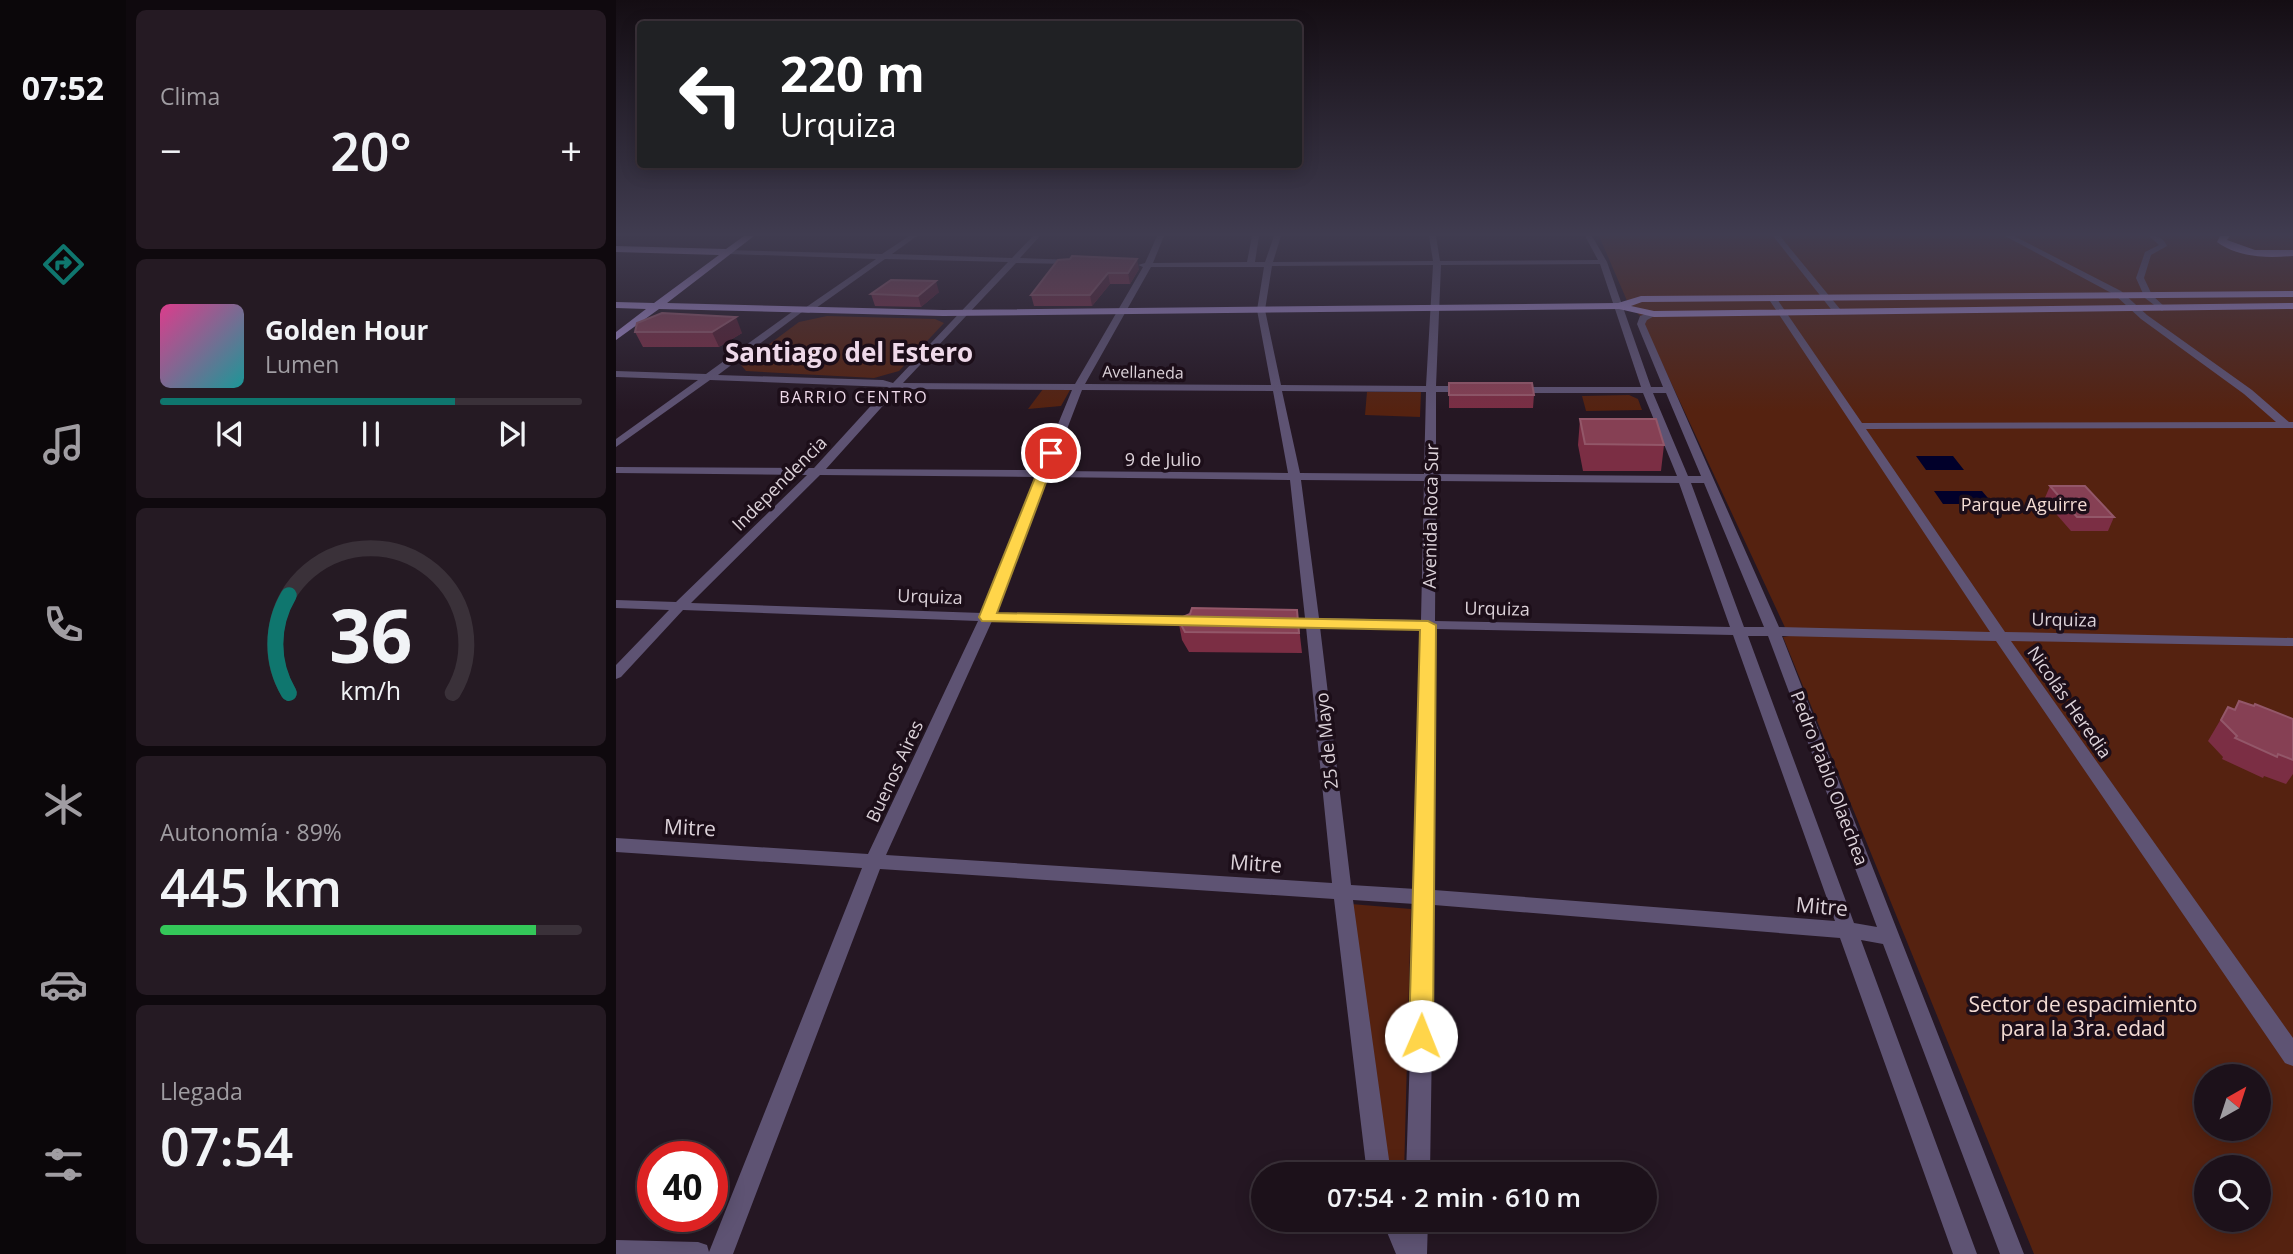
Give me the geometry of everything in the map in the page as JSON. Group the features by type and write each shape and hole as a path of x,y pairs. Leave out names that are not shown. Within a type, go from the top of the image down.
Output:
{"main road":[{"path":"616,325 656,295"},
{"path":"616,337 671,295"},
{"path":"616,305 964,313 1619,306 1654,314 1776,305 1827,298 2220,295"},
{"path":"1619,306 1641,299 1776,305 1838,311 2293,306"}],"street":[{"path":"616,444 827,295"},
{"name":"Independencia","path":"616,674 680,606 817,472 981,295"},
{"name":"Buenos Aires","path":"721,1254 874,861 987,617 1078,387 1130,295"},
{"name":"25 de Mayo","path":"1263,295 1261,310 1295,477 1342,891 1377,1162"},
{"name":"Avenida Roca Sur","path":"1418,1162 1425,897 1431,389 1436,295"},
{"name":"Pedro Pablo Olaechea","path":"1615,295 1647,391 1684,480 1965,1254"},
{"path":"1824,295 1838,311"},
{"path":"2118,295 2249,392 2291,427"},
{"path":"2148,296 2162,308"},
{"name":"Nicolás Heredia","path":"1776,305 2001,637 2293,1056"},
{"path":"779,326 834,312"},
{"name":"Pedro Pablo Olaechea","path":"1654,314 1645,317 1641,324 1774,633 2012,1254"},
{"name":"Avellaneda","path":"616,374 883,383 895,386 1485,390"},
{"path":"1499,390 1671,390"},
{"path":"1860,426 2291,427"},
{"name":"9 de Julio","path":"616,470 1709,480"},
{"name":"Urquiza","path":"616,604 987,617 1205,621"},
{"name":"Urquiza","path":"1273,622 2293,642"},
{"name":"Mitre","path":"616,845 1342,891 1846,930 1892,937"},
{"path":"1399,1232 1409,1254"},
{"path":"1415,1254 1416,1232"},
{"path":"616,1252 698,1254"}],"green space":[{"name":"Parque Aguirre","path":"1624,295 2293,295 2293,1254 2034,1254 1783,637 1789,636 1640,316"},
{"path":"827,316 935,319 944,323 899,371 874,378 746,371 741,365 799,322"},
{"path":"1043,389 1070,390 1061,406 1028,409"},
{"path":"1367,392 1421,392 1420,417 1365,415"},
{"path":"1629,395 1638,399 1642,410 1586,411 1582,396"},
{"path":"1351,904 1411,909 1404,1162 1387,1161"}],"water":[{"path":"1916,456 1953,456 1964,470 1926,470"},
{"path":"1934,491 1982,491 1993,504 1943,504"}],"building":[{"path":"662,313 736,317 712,332 635,332 637,323"},
{"path":"1449,383 1532,383 1534,395 1449,395"},
{"path":"1580,419 1656,419 1664,445 1585,444"},
{"path":"2050,486 2085,486 2114,517 2077,517"},
{"path":"1192,608 1297,610 1299,633 1185,632 1178,619 1190,614"},
{"path":"2239,701 2254,706 2255,704 2293,719 2293,760 2278,754 2277,757 2235,738 2237,736 2221,720 2228,707 2235,710"}],"district":[{"name":"Santiago del Estero","path":"849,352"},
{"name":"BARRIO CENTRO","path":"854,397"}],"route":[{"path":"1051,453 987,617 1428,625 1421,1036"}],"park label":[{"name":"Sector de espacimiento para la 3ra. edad","path":"2083,1016"}]}
